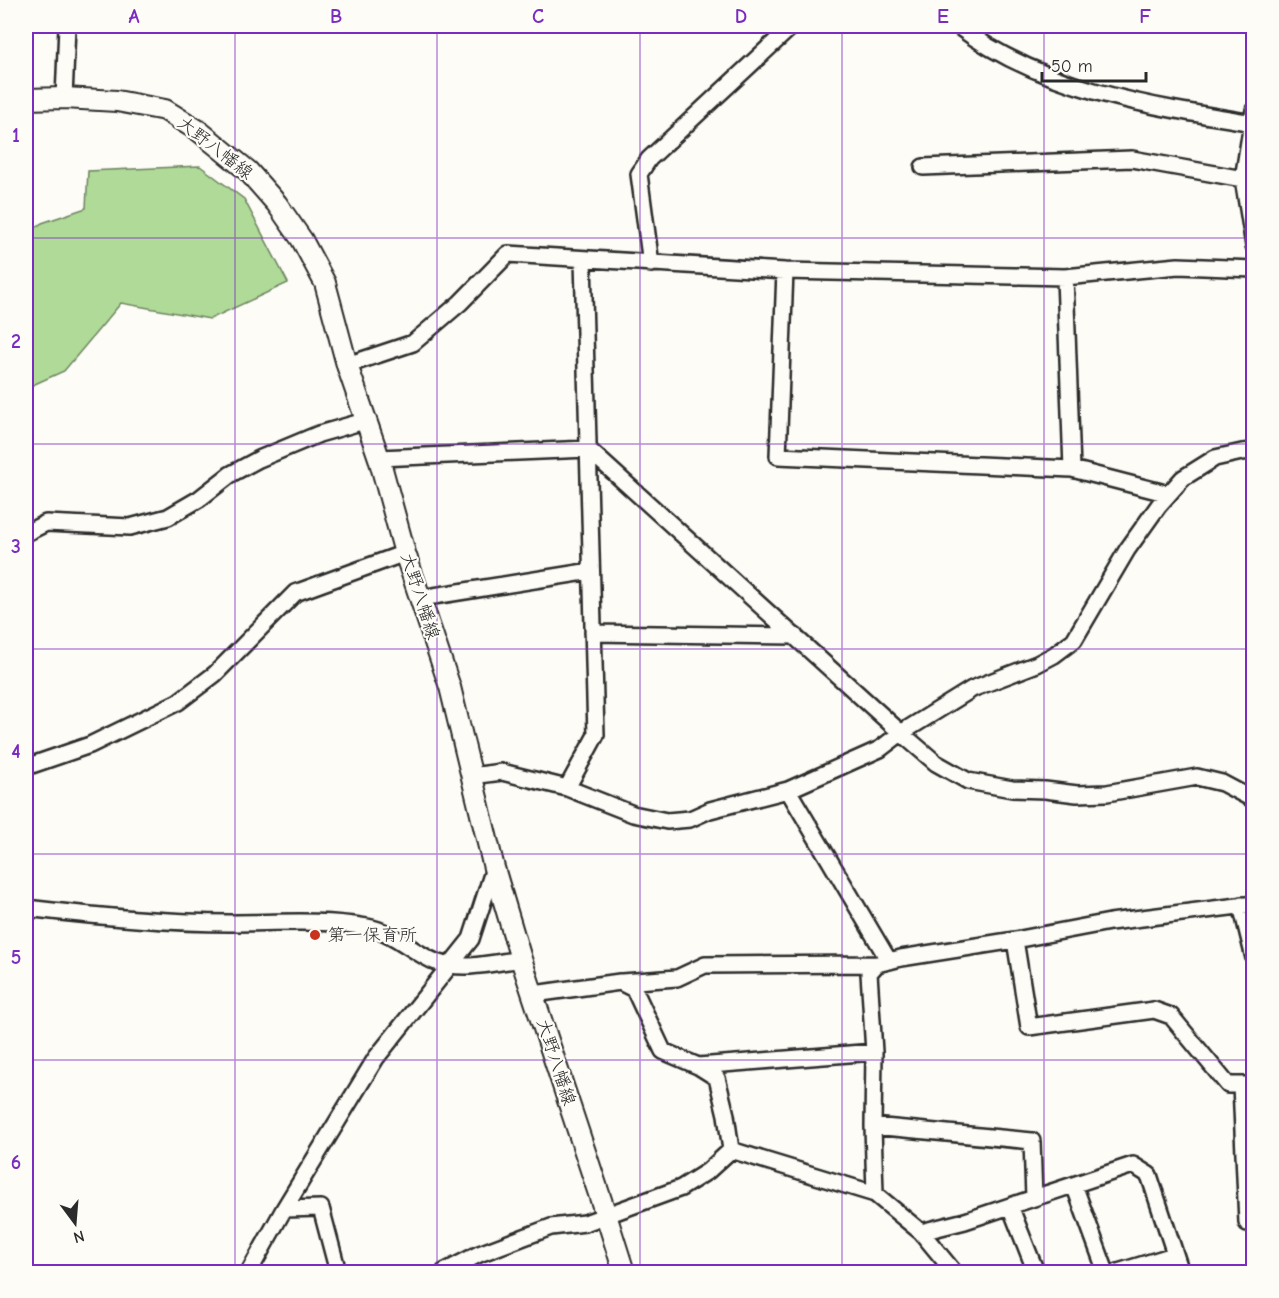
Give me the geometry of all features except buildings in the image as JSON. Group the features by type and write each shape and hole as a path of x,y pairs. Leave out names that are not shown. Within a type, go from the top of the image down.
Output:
{"main road":[{"name":"大野八幡線","path":"26,99 64,98 117,101 165,110 199,131 248,171 302,240 325,283 347,364 368,420 405,553 450,687 494,868 521,959 624,1272"}],"street":[{"path":"64,98 67,26"},
{"path":"651,264 639,174 649,159 792,26"},
{"path":"958,26 1015,61 1067,82 1135,102 1253,118 1243,179 1254,246"},
{"path":"923,167 1132,159 1243,179"},
{"path":"347,364 413,344 460,303 508,254 785,271 1065,277 1178,266 1254,269"},
{"path":"567,788 596,735 583,260"},
{"path":"785,271 778,456 1071,469 1169,494"},
{"path":"1065,277 1071,469"},
{"path":"26,532 46,523 130,527 168,517 199,499 231,474 259,459 319,434 368,420"},
{"path":"379,458 588,448 901,733 936,763 968,781 1012,789 1077,794 1107,793 1197,777 1222,783 1254,800"},
{"path":"471,776 502,772 567,788 633,814 668,821 690,819 710,810 788,790 880,749 972,688 1037,664 1054,655 1074,640 1127,550 1159,505 1183,478 1215,458 1254,451"},
{"path":"26,767 90,745 178,702 215,674 295,593 405,553"},
{"path":"421,598 591,571"},
{"path":"593,633 795,636"},
{"path":"788,790 883,963"},
{"path":"249,1272 284,1209 376,1058 471,939 494,868"},
{"path":"534,994 620,982 677,978 705,965 883,963 1110,922 1247,905 1254,958"},
{"path":"26,908 101,917 229,923 314,921 369,927 399,940 435,962 466,967 521,959"},
{"path":"1015,940 1029,1027 1154,1010 1170,1016 1228,1085 1247,1085 1247,1223"},
{"path":"875,1194 874,1052 869,973 883,963"},
{"path":"620,982 634,989 663,1051 698,1066 717,1078 726,1114 731,1150"},
{"path":"698,1066 874,1052"},
{"path":"873,1126 1032,1141 1034,1198"},
{"path":"444,1272 479,1254 551,1227 585,1223 681,1188 708,1171 731,1150"},
{"path":"731,1150 875,1194 921,1232 954,1272"},
{"path":"921,1232 965,1221 1132,1165 1149,1175 1173,1255 1181,1272"},
{"path":"1074,1185 1106,1272"},
{"path":"1010,1206 1036,1272"},
{"path":"284,1209 321,1208 338,1272"},
{"path":"1118,1272 1173,1255"}],"green space":[{"path":"200,166 244,199 288,283 210,319 121,303 64,371 26,388 26,234 42,223 86,208 88,171"}],"place":[{"name":"第一保育所","path":"315,935"}]}
